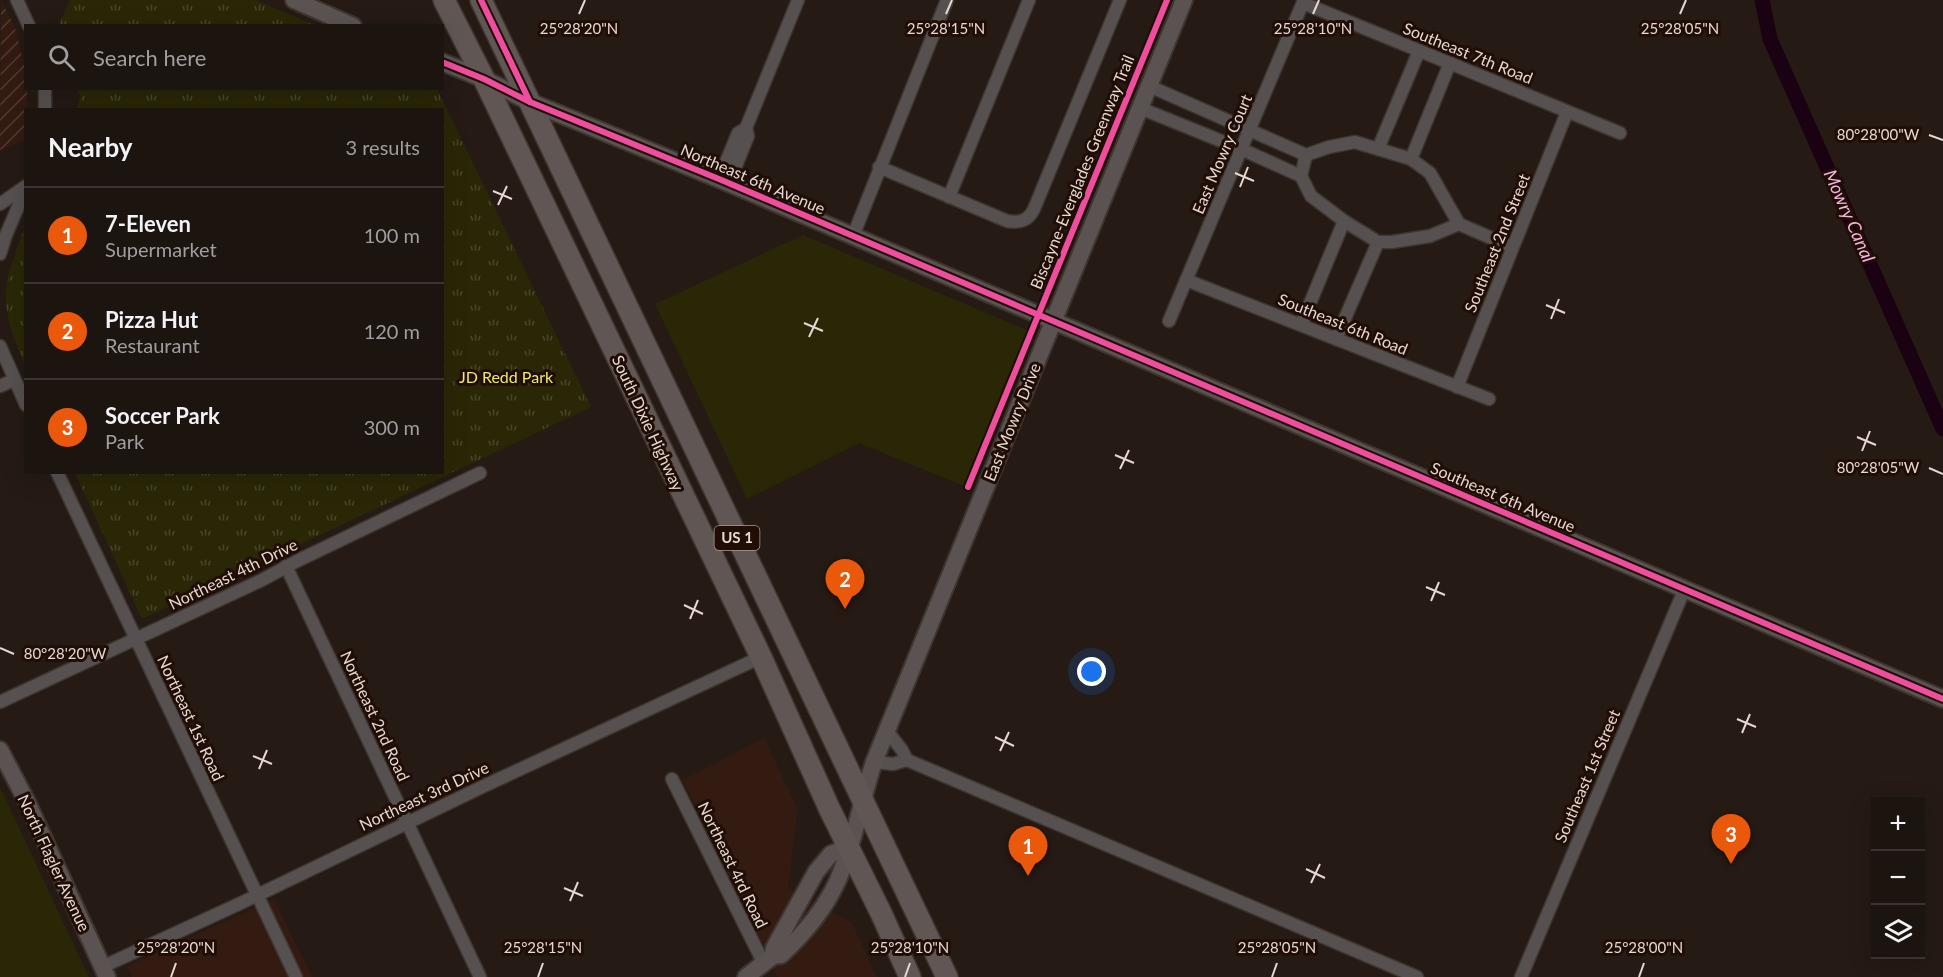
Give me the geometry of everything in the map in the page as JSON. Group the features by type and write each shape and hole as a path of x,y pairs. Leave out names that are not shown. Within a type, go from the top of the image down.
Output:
{"highway":[{"name":"South Dixie Highway","path":"444,0 484,79 849,847"},
{"name":"South Dixie Highway","path":"481,0 862,800"},
{"name":"US 1","path":"862,800 947,977"},
{"name":"US 1","path":"849,847 909,977"}],"street":[{"path":"17,0 28,24"},
{"path":"294,0 348,24"},
{"path":"724,181 738,133 746,128 798,0"},
{"path":"853,236 947,0"},
{"path":"949,197 1029,0"},
{"path":"879,167 1007,221 1021,222 1029,217 1120,0"},
{"name":"East Mowry Drive","path":"849,847 874,762 1184,0"},
{"name":"Southeast 7th Road","path":"1304,2 1620,134"},
{"name":"East Mowry Court","path":"1169,321 1304,2"},
{"path":"1378,149 1419,51"},
{"name":"Northeast 6th Avenue","path":"444,63 484,79 530,102 724,181 1052,320"},
{"path":"1411,159 1449,63"},
{"path":"1149,86 1306,155 1329,147 1355,142 1411,159 1430,173 1459,224 1512,248"},
{"path":"45,90 45,108"},
{"path":"1140,108 1301,176 1311,196 1344,221 1378,242 1430,236 1459,224"},
{"name":"Southeast 2nd Street","path":"1457,387 1567,112"},
{"path":"1301,176 1306,155"},
{"path":"0,204 24,188"},
{"path":"0,254 24,192"},
{"path":"1301,325 1344,221"},
{"path":"1336,339 1378,242"},
{"name":"Southeast 6th Road","path":"1186,280 1489,399"},
{"name":"Southeast 6th Avenue","path":"1052,320 1943,699"},
{"path":"0,346 24,401"},
{"path":"0,386 14,380"},
{"name":"Northeast 4th Drive","path":"0,702 262,580 286,566 480,473"},
{"name":"Northeast 1st Road","path":"58,474 297,977"},
{"name":"Northeast 2nd Road","path":"286,566 480,977"},
{"name":"Southeast 1st Street","path":"1521,977 1685,588"},
{"name":"Northeast 3rd Drive","path":"104,972 257,895 760,657"},
{"path":"887,731 907,760"},
{"name":"North Flagler Avenue","path":"0,750 27,802 104,972"},
{"path":"874,762 893,764 907,760 1417,977"},
{"name":"Northeast 4rd Road","path":"672,779 752,941 769,960"},
{"path":"746,977 769,960 816,872 831,854 849,847"}],"shaded area":[{"path":"1,0 15,28 24,64 24,90 27,90 26,108 24,108 24,140 0,150"},
{"path":"764,738 798,809 788,888 852,923 877,977 778,977 683,780"},
{"path":"274,899 312,977 132,977 127,966"}],"green space":[{"path":"70,0 256,0 312,24 59,24"},
{"name":"JD Redd Park","path":"78,90 437,90 591,407 142,619 75,474 444,474 444,108 76,108 81,97"},
{"path":"24,230 24,364 11,328 6,304 11,265"},
{"path":"803,235 1031,332 967,487 859,443 747,499 655,304"},
{"path":"0,787 89,977 0,977"}],"waterway":[{"name":"Mowry Canal","path":"1762,0 1770,39 1943,429"}],"cycle path":[{"path":"481,0 530,102"},
{"name":"Biscayne-Everglades Greenway Trail","path":"968,487 1167,0"},
{"path":"444,63 484,79 530,102 719,179 1943,699"}],"place":[{"name":"Pizza Hut","path":"845,609"},
{"name":"Soccer Park","path":"1731,864"},
{"name":"7-Eleven","path":"1028,876"}]}
